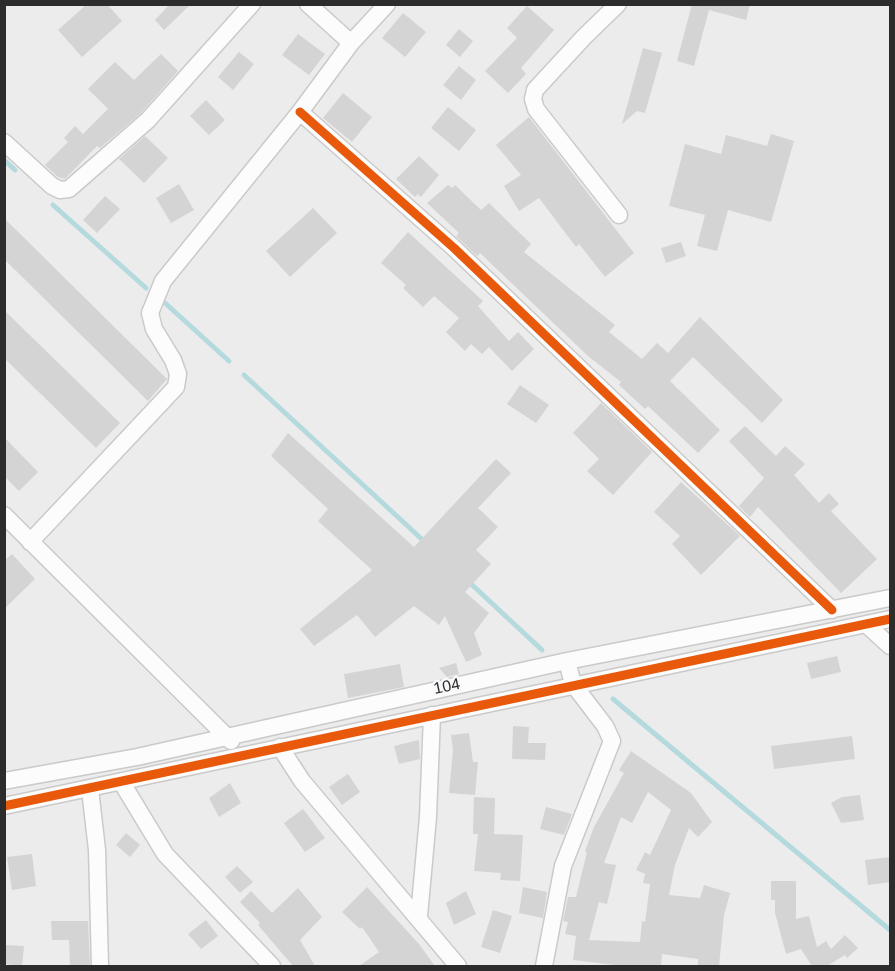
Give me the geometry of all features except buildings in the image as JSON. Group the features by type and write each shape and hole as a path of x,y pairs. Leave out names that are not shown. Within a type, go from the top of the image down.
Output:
{"street":[{"path":"4,142 52,186 60,190 69,189 148,120 252,4"},
{"path":"308,4 351,42"},
{"path":"30,542 176,387 178,374 173,360 151,320 152,303 163,281 300,112 351,42 387,4"},
{"path":"618,4 535,90 533,99 536,109 619,214"},
{"path":"300,112 454,248 832,610"},
{"path":"4,515 225,736 247,753"},
{"name":"104","path":"4,781 137,757 567,661 891,597"},
{"path":"4,806 122,783 247,753 432,716 573,684 891,619"},
{"path":"866,624 891,646"},
{"path":"544,966 563,866 612,741 605,726 573,684 567,661"},
{"path":"418,916 428,817 432,716"},
{"path":"280,747 302,781 458,966"},
{"path":"122,783 165,854 272,966"},
{"path":"90,789 97,850 100,966"}],"waterway":[{"path":"4,160 15,170"},
{"path":"53,205 146,288"},
{"path":"165,303 229,361"},
{"path":"244,375 426,543"},
{"path":"469,582 542,650"},
{"path":"613,699 890,930"}],"cycle path":[{"path":"300,112 454,248 832,610"},
{"path":"4,806 890,619"}]}
